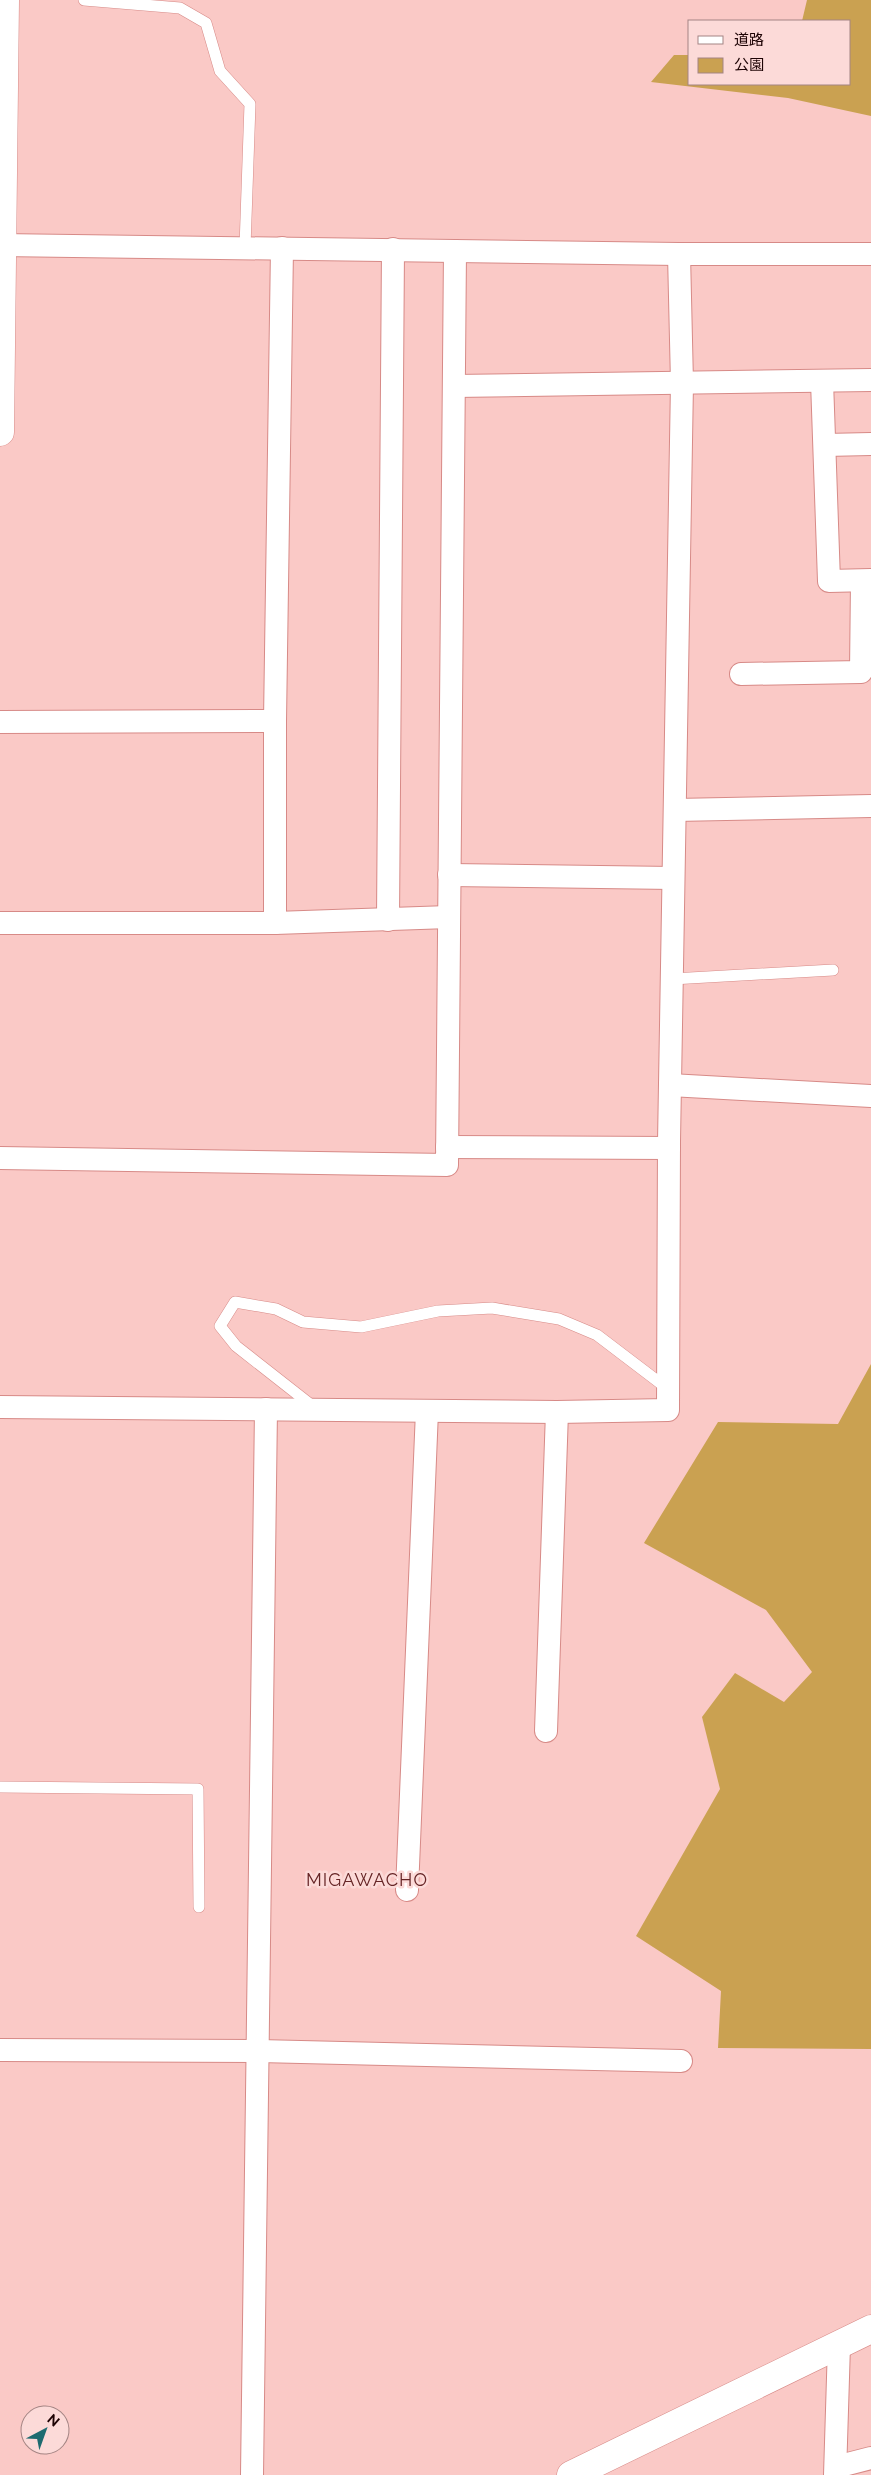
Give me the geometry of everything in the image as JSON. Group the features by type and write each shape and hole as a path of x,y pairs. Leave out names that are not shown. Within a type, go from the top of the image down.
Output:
{"street":[{"path":"0,432 5,0"},
{"path":"1,244 679,254 871,254"},
{"path":"275,923 274,721 282,248"},
{"path":"388,920 393,250"},
{"path":"0,1158 447,1165 455,250"},
{"path":"0,1407 557,1412 668,1410 669,1148 682,383 679,254"},
{"path":"454,386 871,380"},
{"path":"741,674 861,672 867,580 829,581 822,381"},
{"path":"825,445 871,444"},
{"path":"0,722 274,721"},
{"path":"675,810 871,806"},
{"path":"449,875 674,878"},
{"path":"0,923 275,923 449,917"},
{"path":"670,1086 871,1096"},
{"path":"447,1147 669,1148"},
{"path":"252,2475 266,1409"},
{"path":"407,1890 427,1411"},
{"path":"546,1731 557,1412"},
{"path":"0,2050 259,2051 681,2061"},
{"path":"572,2475 871,2329"},
{"path":"839,2345 836,2471 871,2458"}],"lane":[{"path":"84,0 180,8 206,23 220,70 250,104 245,247"},
{"path":"672,979 833,970"},
{"path":"316,1409 236,1346 220,1326 235,1302 276,1309 303,1322 361,1328 438,1311 492,1308 559,1318 597,1335 668,1388"},
{"path":"0,1787 198,1789 199,1908"}],"green space":[{"path":"807,0 871,0 871,116 788,98 651,82 674,55 688,55 688,85 851,85 851,20 802,20"},
{"path":"871,1364 871,2049 718,2048 721,1991 636,1936 720,1789 702,1717 735,1673 784,1702 812,1672 766,1610 644,1543 718,1422 838,1424"}],"district":[{"name":"MIGAWACHO","path":"367,1880"}]}
